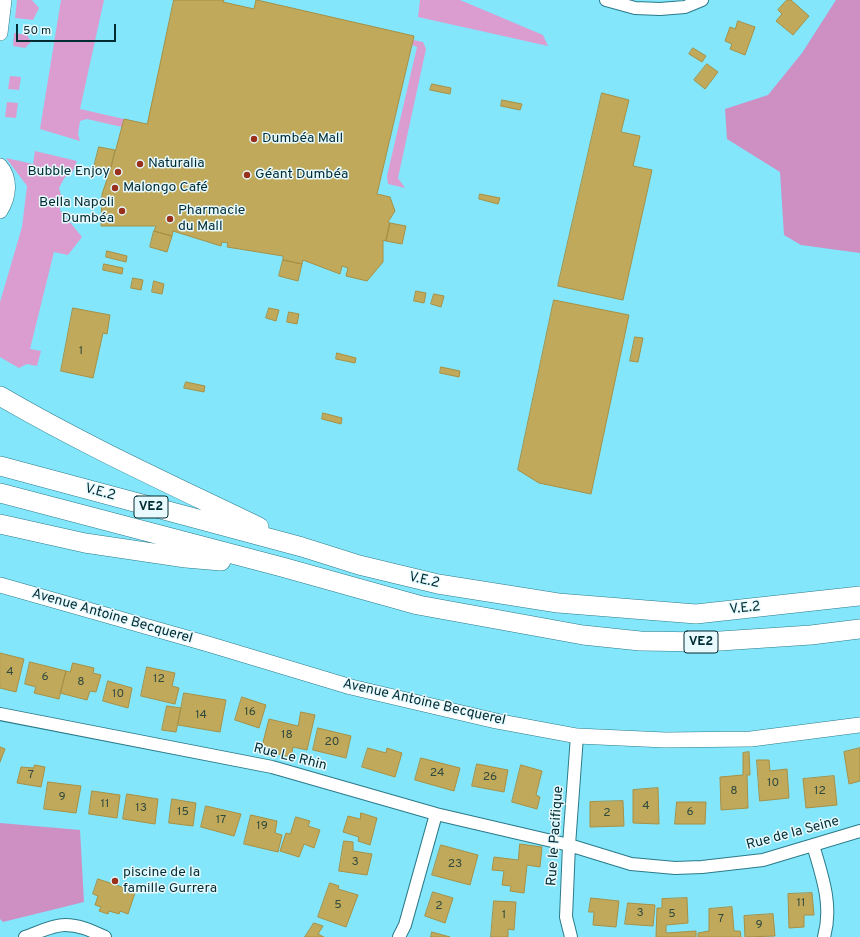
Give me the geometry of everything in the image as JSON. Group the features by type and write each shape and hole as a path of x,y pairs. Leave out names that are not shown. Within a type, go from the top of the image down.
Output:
{"highway":[{"path":"0,396 27,412 144,471 302,547"},
{"name":"V.E.2","path":"0,466 302,547 359,565 438,584 566,603 696,614 860,596"},
{"name":"V.E.2","path":"0,493 282,567 418,605 583,635 640,641 706,642 811,635 860,629"},
{"path":"0,524 85,543 186,558 282,567"}],"street":[{"path":"0,32 4,0"},
{"path":"606,0 635,8 660,9 685,7 702,0"},
{"path":"0,166 7,180 8,192 5,203 0,211"},
{"name":"Avenue Antoine Becquerel","path":"0,585 215,646 351,687 496,721 577,736 665,740 751,739 860,725"},
{"name":"Rue Le Rhin","path":"0,714 272,767 436,814 569,845"},
{"name":"Rue le Pacifique","path":"571,937 566,917 569,845 577,736"},
{"path":"398,937 405,925 436,814"},
{"name":"Rue de la Seine","path":"569,845 631,864 675,868 710,867 762,860 860,831"},
{"path":"813,845 826,891 827,925 824,937"},
{"path":"25,937 64,925 87,929 105,937"}],"shaded area":[{"path":"17,0 32,0 39,8 33,20 15,18"},
{"path":"61,0 104,0 80,109 124,119 122,127 87,119 80,121 78,134 80,141 40,129"},
{"path":"420,0 460,0 543,35 548,46 418,17"},
{"path":"836,0 860,0 860,253 801,245 784,235 780,172 727,139 725,109 768,95 802,53"},
{"path":"14,33 27,35 31,42 25,48 13,46"},
{"path":"413,40 423,42 426,49 398,178 405,188 388,184 387,176 417,47 412,45"},
{"path":"10,76 21,77 19,90 8,89"},
{"path":"7,102 18,103 16,118 5,117"},
{"path":"35,151 77,161 72,173 65,177 59,188 61,195 60,210 82,237 68,255 54,252 30,349 41,351 37,366 27,364 19,368 0,357 0,302 22,227 27,186 6,158 33,164"},
{"path":"0,823 80,830 84,902 3,922 0,919"}],"building":[{"name":"Dumbéa Mall","path":"174,0 224,0 223,2 254,9 257,0 414,36 377,194 390,197 395,211 388,222 390,223 386,241 383,240 383,262 367,281 346,276 348,268 342,266 340,274 303,260 302,264 283,260 283,256 227,247 228,243 222,242 221,246 173,231 172,236 154,231 156,226 101,226 102,194 110,171 124,119 147,124"},
{"path":"787,0 791,0 809,16 793,35 776,21 782,14 778,10"},
{"path":"738,21 755,27 745,55 730,49 732,44 725,41 730,27 735,29"},
{"path":"693,48 706,56 702,62 689,54"},
{"path":"707,64 718,72 705,89 694,80"},
{"path":"432,84 451,88 450,94 430,90"},
{"path":"602,93 629,100 621,132 640,136 633,166 652,170 623,300 558,286"},
{"path":"502,100 522,104 520,110 501,106"},
{"path":"99,147 115,150 110,171 94,167"},
{"path":"480,194 500,198 498,204 479,199"},
{"path":"390,223 406,226 402,244 386,241"},
{"path":"154,231 172,236 167,252 150,247"},
{"path":"107,251 127,256 126,262 106,257"},
{"path":"283,260 302,264 298,281 279,276"},
{"path":"104,264 123,268 122,274 103,270"},
{"path":"133,278 143,280 141,290 131,288"},
{"path":"154,281 164,284 162,294 152,292"},
{"path":"416,291 426,293 424,303 414,301"},
{"path":"434,294 444,296 441,307 431,304"},
{"path":"554,300 629,315 591,494 539,483 518,470"},
{"path":"73,308 110,315 107,334 103,333 93,378 61,371"},
{"path":"269,308 279,310 276,321 266,318"},
{"path":"289,312 299,314 297,324 287,322"},
{"path":"635,337 643,338 638,362 630,361"},
{"path":"337,353 356,358 355,363 336,359"},
{"path":"441,367 460,371 459,377 440,373"},
{"path":"186,382 205,386 204,392 184,388"},
{"path":"323,413 342,418 341,424 322,419"},
{"path":"0,653 24,659 16,692 0,688"},
{"path":"30,662 66,671 59,699 34,693 36,687 25,684"},
{"path":"73,663 94,668 93,673 101,675 96,692 90,691 87,700 60,693 66,671 70,672"},
{"path":"147,667 175,673 172,686 179,688 175,704 141,696"},
{"path":"108,681 132,688 128,708 103,701"},
{"path":"184,693 226,700 220,732 178,725"},
{"path":"242,697 266,705 259,728 235,720"},
{"path":"167,706 181,708 176,732 162,730"},
{"path":"301,712 315,715 307,750 293,747 291,757 261,750 269,719 298,726"},
{"path":"318,728 351,736 346,758 313,750"},
{"path":"0,747 5,749 0,762"},
{"path":"368,748 386,753 387,748 402,753 395,777 362,767"},
{"path":"860,748 860,781 849,784 844,752"},
{"path":"749,752 750,775 747,775 748,808 721,810 720,777 743,775 743,753"},
{"path":"421,758 460,768 454,791 415,780"},
{"path":"757,760 769,760 770,771 787,769 789,798 760,801"},
{"path":"477,764 508,770 504,792 472,786"},
{"path":"35,765 45,767 41,787 17,783 21,767 33,768"},
{"path":"521,765 542,771 536,795 540,797 537,809 512,802"},
{"path":"834,776 837,805 806,808 803,779"},
{"path":"48,782 81,786 76,813 44,809"},
{"path":"658,788 659,824 633,823 633,790"},
{"path":"92,791 120,795 117,818 89,814"},
{"path":"127,794 158,799 155,824 123,819"},
{"path":"172,799 196,803 193,826 169,823"},
{"path":"623,801 624,826 590,827 590,802"},
{"path":"677,802 706,802 705,824 675,824"},
{"path":"206,806 241,814 234,836 201,827"},
{"path":"361,813 377,818 370,845 358,841 359,837 343,832 348,816 360,819"},
{"path":"251,815 277,821 275,833 282,835 278,852 244,844"},
{"path":"296,817 310,821 308,826 320,830 314,848 304,844 299,857 280,851 286,833 290,834"},
{"path":"344,841 353,842 353,851 372,854 367,875 339,871"},
{"path":"520,844 542,847 540,867 527,865 524,893 510,891 511,886 502,885 504,871 492,870 494,857 518,860"},
{"path":"441,845 478,855 470,885 432,875"},
{"path":"98,879 136,890 128,914 120,911 119,914 109,911 108,914 99,911 101,907 95,905 98,896 93,894"},
{"path":"330,883 339,886 338,889 358,895 346,927 318,917"},
{"path":"433,892 453,898 445,923 425,916"},
{"path":"812,893 814,915 804,915 804,927 789,928 788,894"},
{"path":"591,898 619,901 616,927 593,925 594,912 589,912"},
{"path":"687,898 688,923 666,925 666,933 696,931 696,937 656,937 657,908 662,908 662,899"},
{"path":"494,901 516,902 514,930 508,929 508,937 491,937"},
{"path":"628,903 655,905 653,926 625,924"},
{"path":"732,907 734,931 740,931 741,937 698,937 698,933 709,931 709,909"},
{"path":"773,914 775,936 745,937 744,916"},
{"path":"314,923 323,926 318,934 324,937 305,937"},
{"path":"432,932 450,937 431,937"}],"place":[{"name":"Dumbéa Mall","path":"254,139"},
{"name":"Naturalia","path":"140,164"},
{"name":"Bubble Enjoy","path":"118,172"},
{"name":"Géant Dumbéa","path":"247,175"},
{"name":"Malongo Café","path":"115,188"},
{"name":"Bella Napoli Dumbéa","path":"122,211"},
{"name":"Pharmacie du Mall","path":"170,219"},
{"name":"piscine de la famille Gurrera","path":"115,881"}]}
